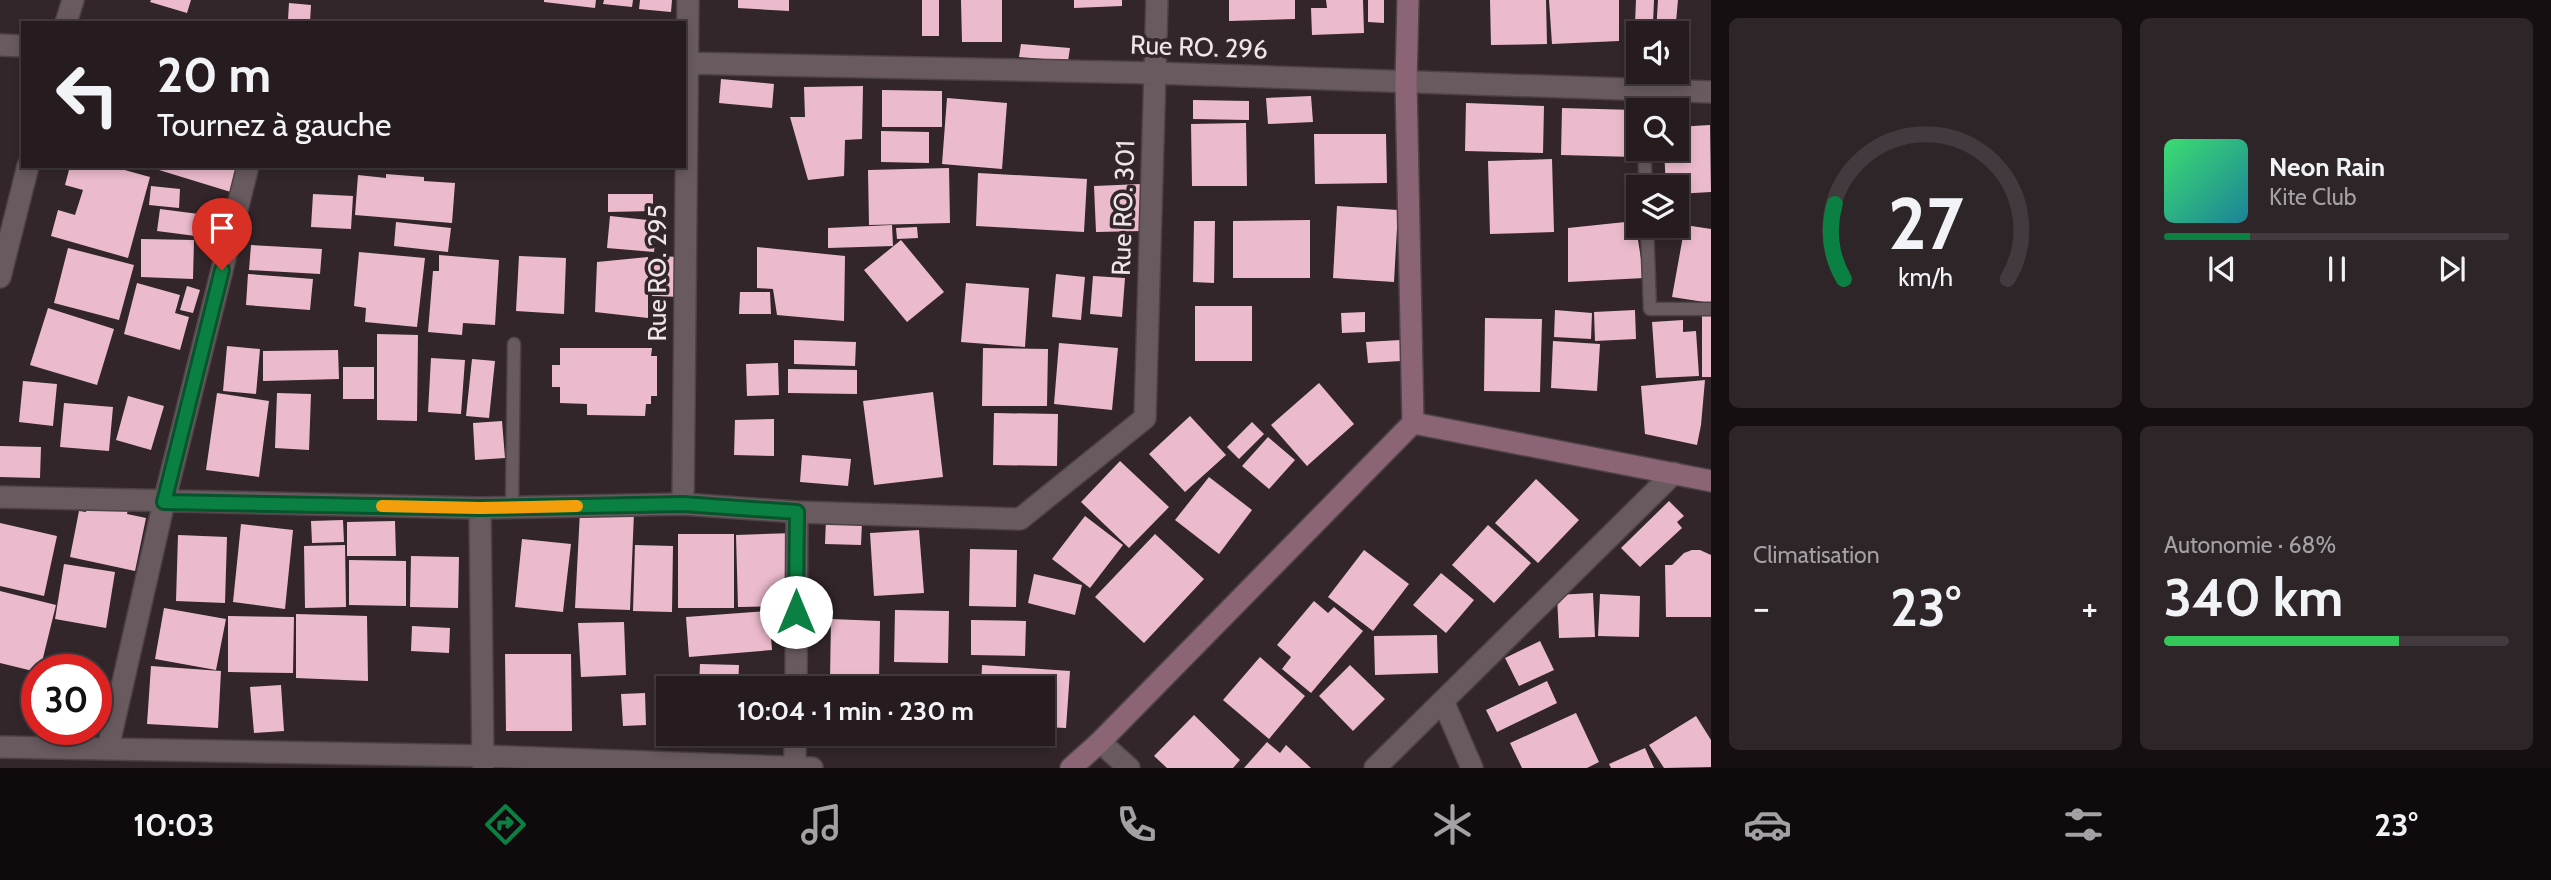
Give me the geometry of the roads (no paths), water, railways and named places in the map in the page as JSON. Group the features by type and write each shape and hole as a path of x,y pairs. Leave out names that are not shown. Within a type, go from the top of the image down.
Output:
{"street":[{"path":"67,21 73,0"},
{"name":"Rue RO. 295","path":"686,42 688,0"},
{"name":"Rue RO. 301","path":"797,512 1020,519 1144,418 1157,0"},
{"path":"1072,768 1413,423 1406,82 1408,0"},
{"path":"0,45 21,46"},
{"name":"Rue RO. 296","path":"686,63 1156,73 1406,82 1626,99"},
{"name":"Rue RO. 296","path":"1660,98 1711,92"},
{"path":"0,277 27,168"},
{"path":"108,748 164,502 248,168"},
{"name":"Rue RO. 295","path":"683,504 685,168"},
{"path":"1413,423 1711,481"},
{"path":"1375,768 1674,473"},
{"path":"0,496 480,508 683,504 797,512 796,676"},
{"path":"480,508 483,762"},
{"path":"1443,701 1472,768"},
{"path":"1100,742 1129,768"},
{"path":"795,767 796,746"},
{"path":"0,747 108,748 483,762 812,768"}],"lane":[{"path":"1647,238 1650,309 1711,309"},
{"path":"512,507 514,344"}]}
